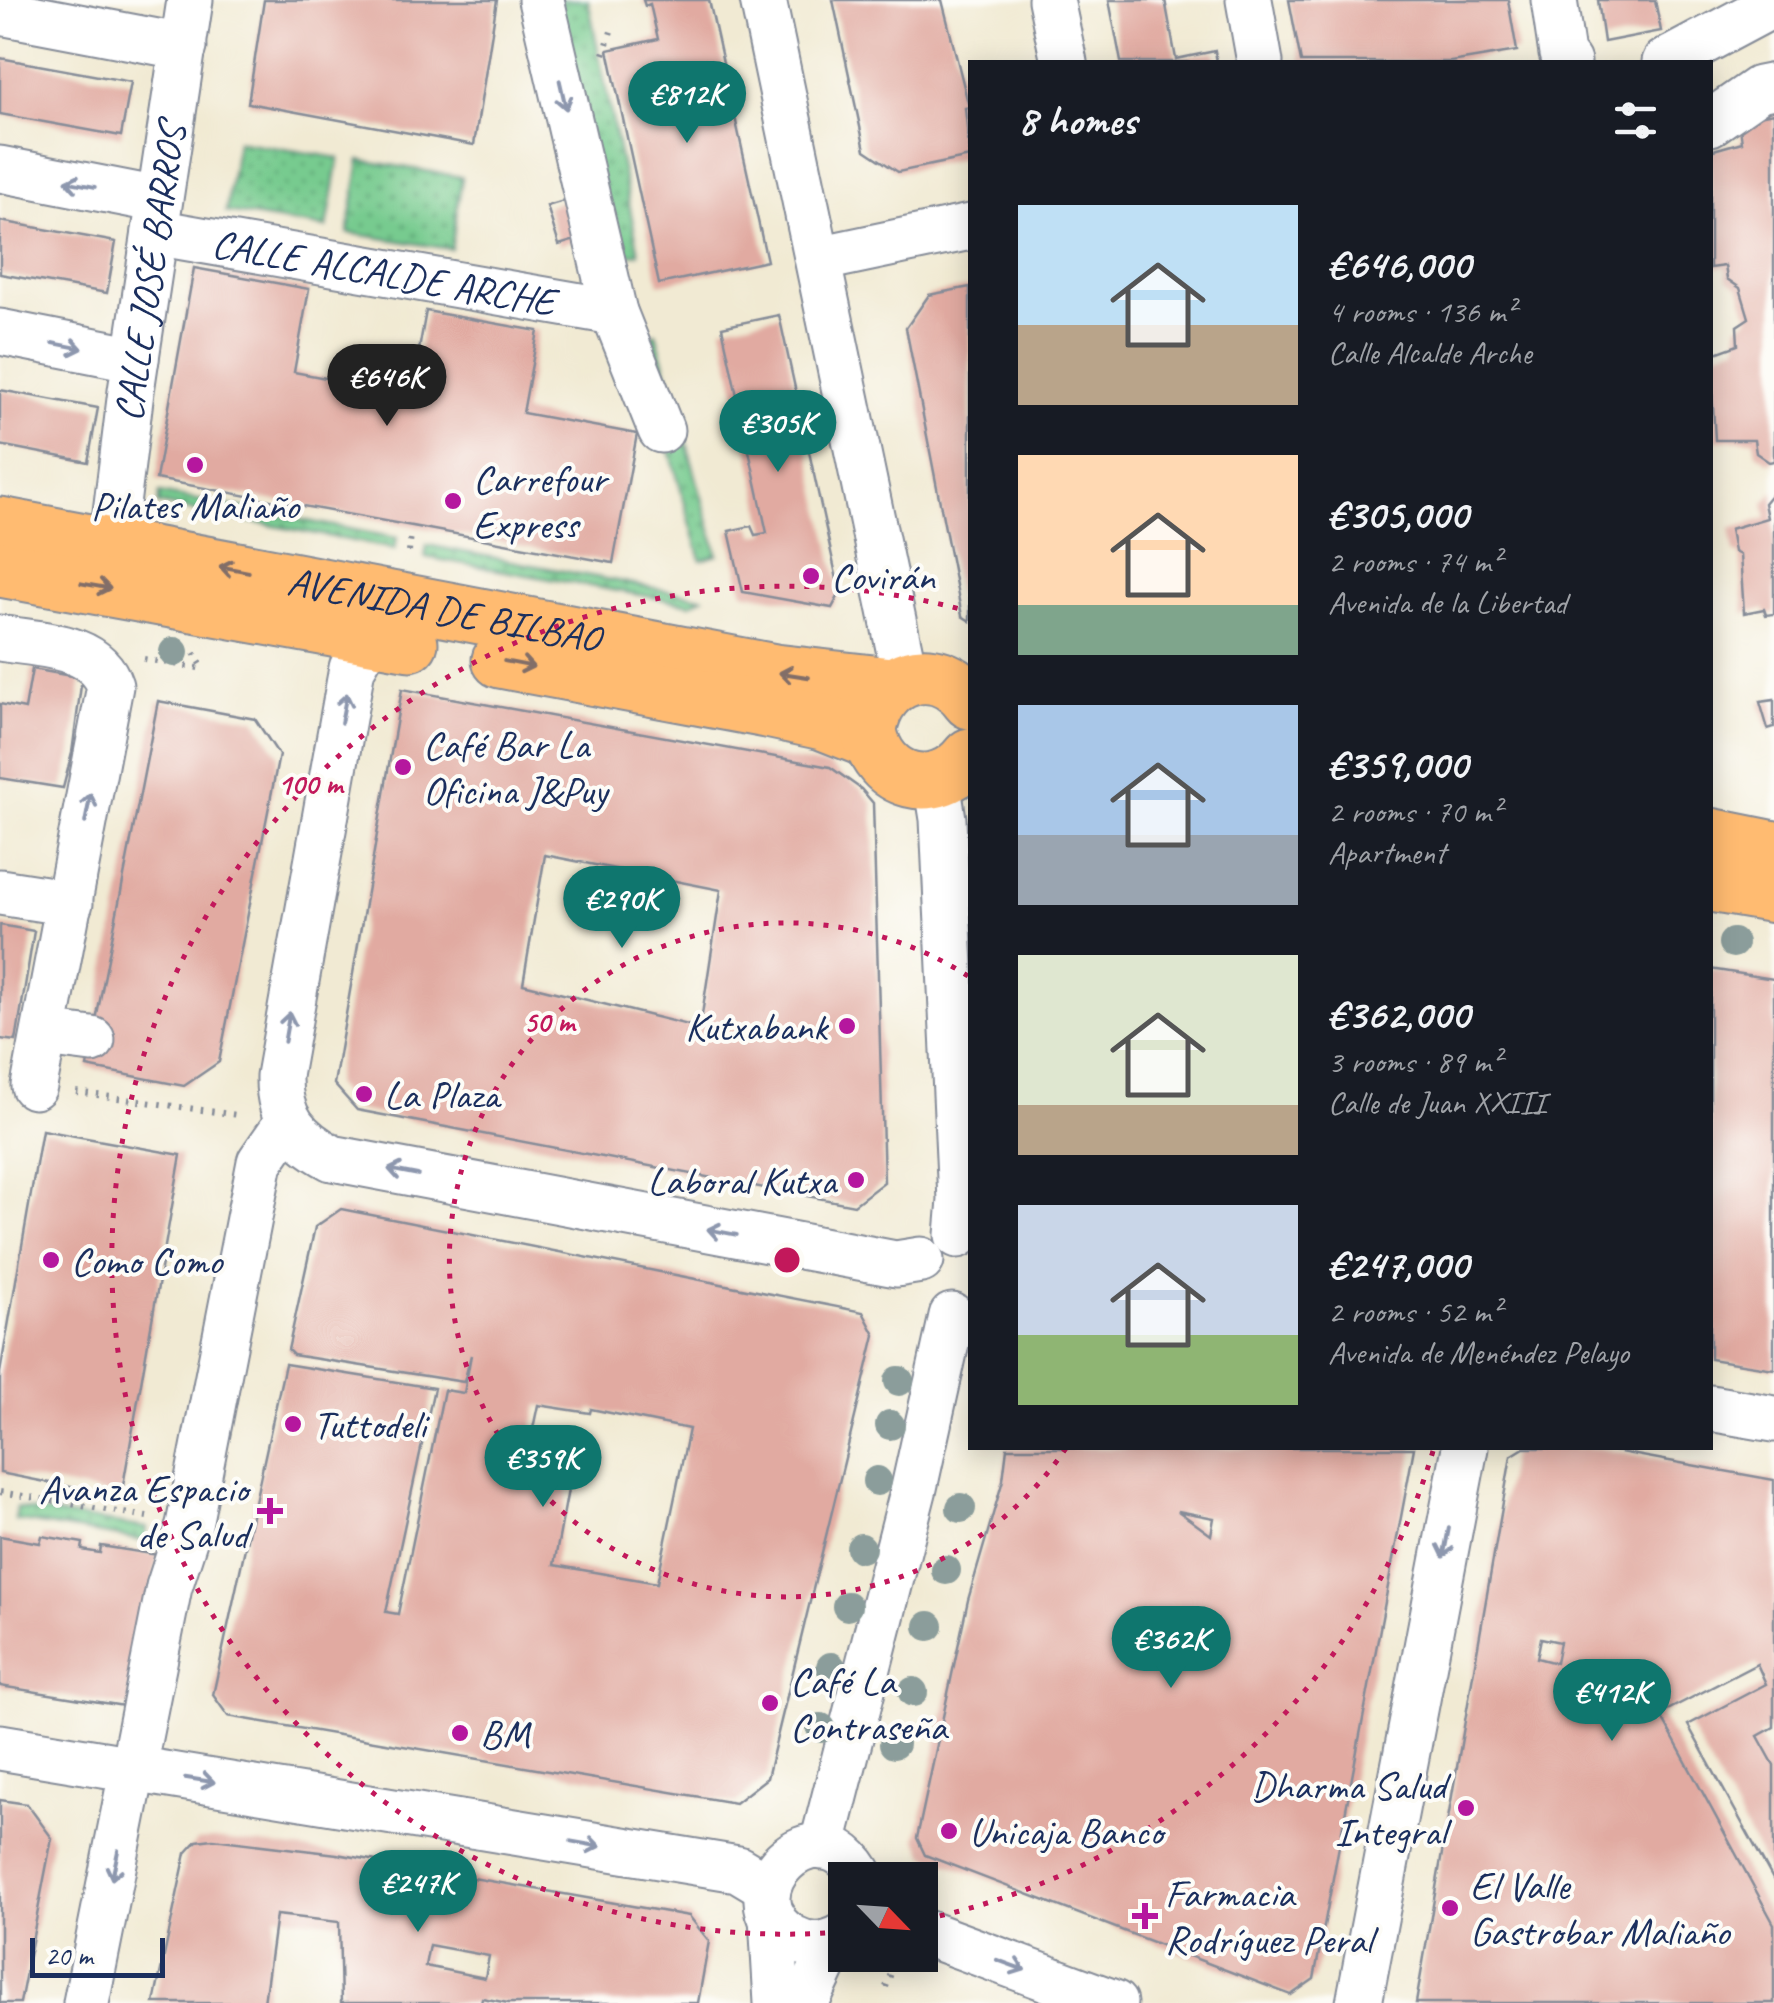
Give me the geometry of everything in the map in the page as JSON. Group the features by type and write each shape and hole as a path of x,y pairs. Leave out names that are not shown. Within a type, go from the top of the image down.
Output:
{"main road":[{"name":"AVENIDA DE BILBAO","path":"0,525 775,672 898,681 935,676 955,684 968,698"},
{"name":"AVENIDA DE BILBAO","path":"0,569 767,710 823,722 871,741"},
{"path":"898,681 871,716 871,741 882,764 897,776 915,782 960,766"},
{"path":"1713,837 1774,848"},
{"path":"1713,884 1774,894"}],"street":[{"name":"CALLE JOSÉ BARROS","path":"112,545 190,0"},
{"path":"541,0 614,312 661,430"},
{"path":"762,0 818,259 898,681"},
{"path":"1052,0 1064,60"},
{"path":"1248,0 1260,60"},
{"path":"1554,0 1562,54 1566,60"},
{"path":"0,12 184,47"},
{"path":"1668,60 1730,24"},
{"path":"1713,121 1759,90 1774,86"},
{"name":"CALLE ALCALDE ARCHE","path":"0,168 157,216 614,312"},
{"path":"818,259 968,227"},
{"path":"0,332 136,359"},
{"path":"378,637 366,644 352,668 278,1076 287,1123 308,1145 332,1158 877,1260 906,1264 921,1260"},
{"path":"0,638 86,656 106,673 110,686 34,1086"},
{"path":"822,1847 961,1315 930,1305 919,1284 921,1260 932,1245 964,1236 958,946 943,819 960,766"},
{"path":"0,892 70,903"},
{"path":"45,1034 92,1040"},
{"path":"86,2003 169,1588 189,1524 260,1162 287,1123"},
{"path":"1713,1408 1774,1418"},
{"path":"1359,2003 1465,1450"},
{"path":"0,1747 738,1870 792,1938 821,1945 828,1942"},
{"path":"749,2003 781,1862 807,1847 822,1847 850,1862"},
{"path":"771,1914 777,2003"},
{"path":"938,1938 1114,2003"},
{"path":"806,2003 828,1961"}],"path":[{"path":"409,554 411,535"},
{"path":"160,660 204,668"},
{"path":"34,1086 287,1123"},
{"path":"0,1492 189,1524"}],"green space":[{"path":"557,0 588,0 639,253 615,257"},
{"path":"237,141 339,158 327,228 226,212"},
{"path":"360,160 462,177 451,249 348,233"},
{"path":"656,333 718,555 701,560 638,339"},
{"path":"160,493 397,538 395,549 158,504"},
{"path":"427,545 703,597 691,604 425,557"},
{"path":"17,1508 147,1528 145,1541 15,1520"}],"building":[{"path":"264,0 497,0 474,145 248,103"},
{"path":"643,0 709,0 767,261 659,284 608,50 658,39 650,4 645,6"},
{"path":"833,0 942,0 968,103 968,157 898,172 865,150"},
{"path":"1109,0 1165,0 1176,59 1215,51 1217,60 1121,60"},
{"path":"1289,0 1508,0 1517,51 1463,60 1301,60"},
{"path":"1598,0 1655,0 1661,31 1604,42"},
{"path":"0,58 131,82 121,136 0,114"},
{"path":"1774,113 1774,461 1769,462 1756,453 1754,440 1715,440 1713,354 1738,345 1737,326 1749,318 1740,288 1727,279 1725,266 1713,268 1713,150 1742,142 1740,127 1748,118"},
{"path":"577,197 589,236 559,245 547,206"},
{"path":"0,221 116,242 107,293 0,274"},
{"path":"194,268 309,289 294,372 411,394 426,311 538,331 523,413 637,434 613,563 156,479"},
{"path":"968,287 968,620 962,616 906,328 929,295"},
{"path":"779,315 840,593 832,608 743,592 729,531 751,526 755,535 767,533 722,327"},
{"path":"0,390 98,408 88,462 0,445"},
{"path":"1774,491 1774,614 1766,615 1764,609 1744,613 1740,555 1734,552 1730,529 1767,518 1764,503"},
{"path":"32,669 82,678 63,788 0,778 0,704 25,709"},
{"path":"402,689 830,767 861,789 873,803 884,1182 854,1205 357,1110 334,1084","holes":["545,855 721,890 700,1028 523,984"]},
{"path":"1774,700 1774,727 1768,729 1760,702"},
{"path":"158,701 255,719 279,755 219,1062 184,1086 87,1067"},
{"path":"0,925 34,931 16,1041 0,1039"},
{"path":"1713,969 1774,979 1774,1369 1713,1359"},
{"path":"42,1130 181,1155 121,1497 0,1473 0,1373"},
{"path":"341,1209 863,1312 875,1335 767,1778 735,1803 228,1716 213,1695 285,1364 434,1388 386,1612 398,1614 444,1390 464,1393 471,1355 464,1382 293,1355 288,1350 315,1227","holes":["538,1405 590,1413 591,1409 689,1429 657,1583 554,1565 570,1479 524,1471"]},
{"path":"1007,1450 1414,1450 1314,1979 1291,1995 925,1855 917,1838 968,1600 1003,1480","holes":["1178,1511 1214,1518 1211,1535"]},
{"path":"1521,1450 1609,1450 1774,1480 1774,1727 1758,1736 1774,1765 1774,1881 1688,1725 1766,1684 1757,1664 1660,1714 1774,1924 1774,2003 1416,2003 1511,1456","holes":["1541,1638 1560,1642 1556,1663 1537,1658"]},
{"path":"0,1536 40,1543 42,1536 83,1543 82,1550 100,1553 101,1546 158,1555 130,1707 0,1686"},
{"path":"0,1800 27,1804 52,1838 20,2003 0,2003"},
{"path":"213,1839 337,1854 689,1916 709,1941 698,2003 508,2003 482,1998 481,2003 341,2003 339,1922 276,1915 264,2003 154,2003 186,1853 197,1841","holes":["429,1945 489,1956 485,1978 425,1966"]}],"place":[{"name":"Pilates Maliaño","path":"195,465"},
{"name":"Carrefour Express","path":"453,501"},
{"name":"Covirán","path":"811,576"},
{"name":"Café Bar La Oficina J&Puy","path":"403,767"},
{"name":"Kutxabank","path":"847,1026"},
{"name":"La Plaza","path":"364,1094"},
{"name":"Laboral Kutxa","path":"856,1180"},
{"name":"Como Como","path":"51,1260"},
{"name":"Tuttodeli","path":"293,1424"},
{"name":"Avanza Espacio de Salud","path":"270,1511"},
{"name":"Café La Contraseña","path":"770,1703"},
{"name":"BM","path":"460,1733"},
{"name":"Dharma Salud Integral","path":"1466,1808"},
{"name":"Unicaja Banco","path":"949,1831"},
{"name":"El Valle Gastrobar Maliaño","path":"1450,1908"},
{"name":"Farmacia Rodríguez Peral","path":"1145,1916"}]}
